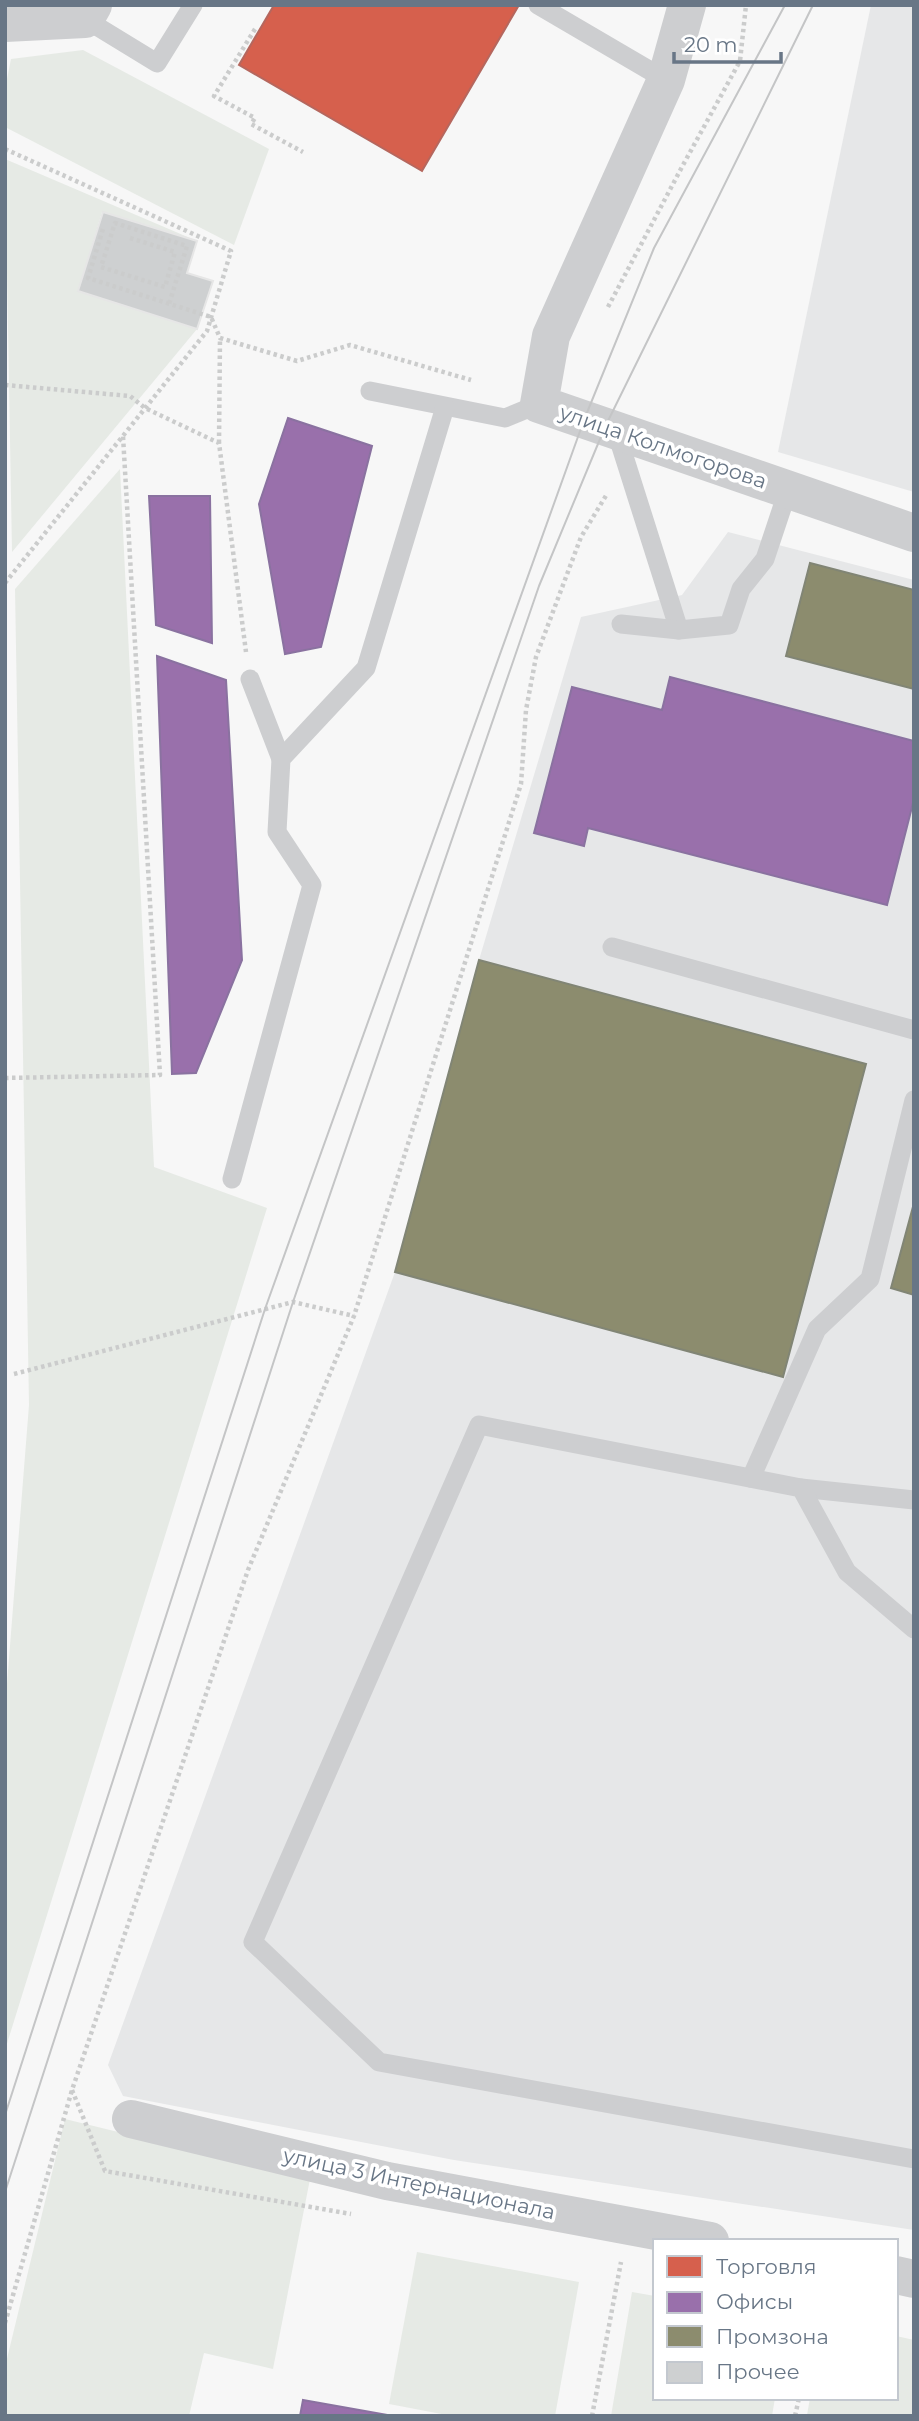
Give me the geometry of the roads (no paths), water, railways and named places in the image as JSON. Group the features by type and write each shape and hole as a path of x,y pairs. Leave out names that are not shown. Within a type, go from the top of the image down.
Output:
{"street":[{"name":"улица Колмогорова","path":"687,5 666,80 551,336 539,404 914,533"},
{"path":"5,23 89,12"},
{"name":"улица 3 Интернационала","path":"131,2119 387,2181 698,2239"}],"lane":[{"path":"89,12 157,63 193,5"},
{"path":"538,5 666,80"},
{"path":"370,391 505,418 539,404"},
{"path":"281,759 366,668 445,407"},
{"path":"615,430 679,630"},
{"path":"621,624 679,630 729,625 741,589 765,559 788,490"},
{"path":"232,1179 312,885 277,832 281,759 250,679"},
{"path":"612,947 914,1030"},
{"path":"751,1478 817,1329 870,1279 914,1100"},
{"path":"914,1500 801,1488 479,1425 253,1942 379,2062 914,2160"},
{"path":"801,1488 847,1572 914,1629"}],"tram line":[{"path":"5,2115 265,1309 584,420 654,248 785,5"},
{"path":"5,2192 293,1302 539,586 605,427 813,5"}]}
